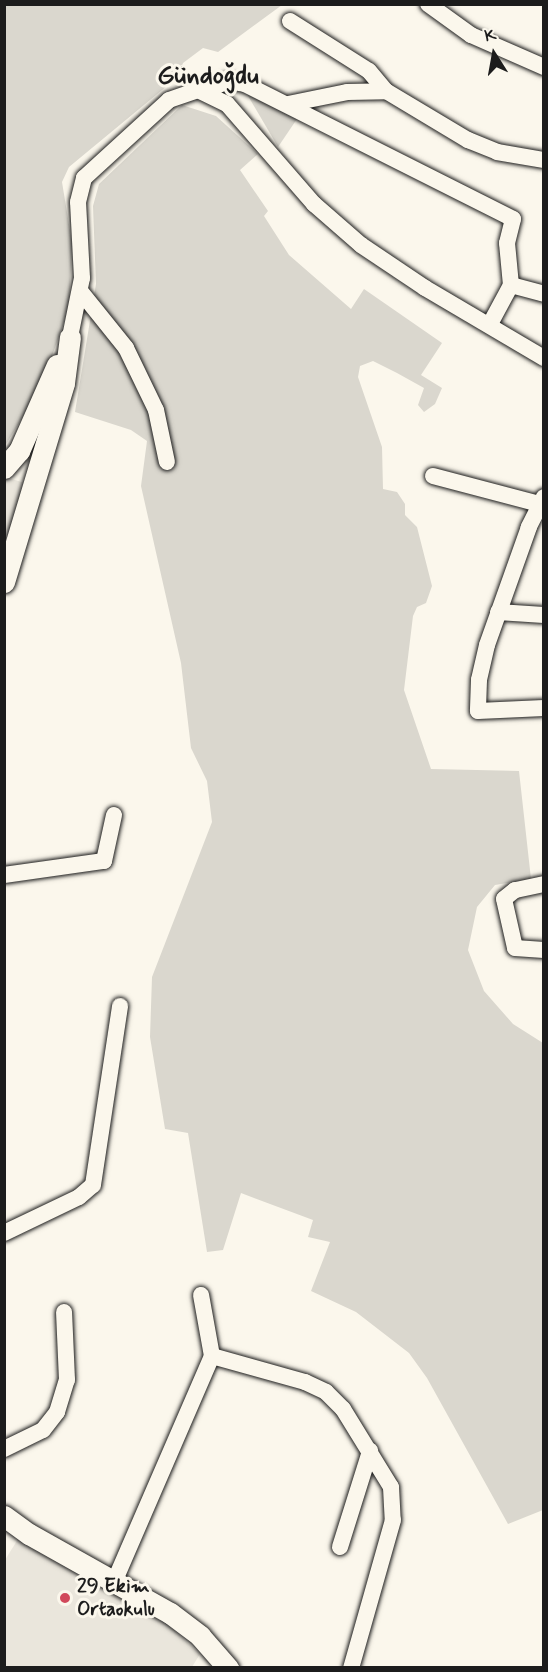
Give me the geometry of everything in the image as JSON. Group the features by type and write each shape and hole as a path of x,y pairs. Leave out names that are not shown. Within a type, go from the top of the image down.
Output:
{"main road":[{"path":"4,468 19,451 70,337"},
{"path":"4,582 64,383 70,337"},
{"path":"4,1516 29,1534 115,1580 184,1623 228,1668"}],"street":[{"path":"428,4 471,35 543,67"},
{"path":"290,21 369,71 386,91 483,146 543,160"},
{"path":"70,337 81,292 83,264 78,202 84,178 169,100 188,91 206,91 219,83 233,81 288,104 346,138 513,219 507,243 511,285 490,324"},
{"path":"206,91 227,104 314,204 361,245 425,288 490,324 543,358"},
{"path":"288,104 346,92 386,91"},
{"path":"511,285 543,294"},
{"path":"81,292 118,335 140,374 161,426 167,462"},
{"path":"433,476 541,501 498,612 481,670 478,711 543,708"},
{"path":"498,612 543,615"},
{"path":"4,875 104,861 114,815"},
{"path":"543,884 514,890 504,899 512,944 521,952 543,950"},
{"path":"4,1233 79,1197 93,1185 120,1006"},
{"path":"115,1580 212,1356 201,1295"},
{"path":"4,1449 43,1430 59,1407 67,1380 64,1312"},
{"path":"212,1356 306,1382 326,1392 343,1409 391,1488 395,1509 351,1668"},
{"path":"340,1547 370,1451"}],"shaded area":[{"path":"5,5 282,5 218,52 203,48 183,63 179,76 69,167 62,182 72,243 69,308 41,387 5,446"},
{"path":"244,89 299,116 278,147"},
{"path":"182,105 216,116 258,154 240,170 268,211 264,216 289,255 351,309 364,289 442,343 421,375 442,388 435,404 424,412 418,405 424,388 397,373 373,361 360,366 358,377 382,447 383,489 397,492 405,504 405,515 417,527 432,586 426,603 417,607 413,616 404,690 431,769 519,771 531,879 495,885 477,907 468,950 484,991 513,1024 543,1043 543,1510 508,1524 427,1378 409,1353 356,1312 311,1291 330,1242 308,1237 313,1220 241,1193 223,1250 207,1252 188,1133 165,1129 150,1037 152,977 212,822 207,781 191,748 181,663 141,486 147,441 131,430 75,412 96,284 93,206 99,184"},
{"path":"5,477 25,483 5,555"},
{"name":"29 Ekim Ortaokulu","path":"18,1539 167,1624 200,1654 192,1667 5,1668 5,1560"}],"place":[{"name":"29 Ekim Ortaokulu","path":"65,1598"}],"district":[{"name":"Gündoğdu","path":"208,77"}]}
